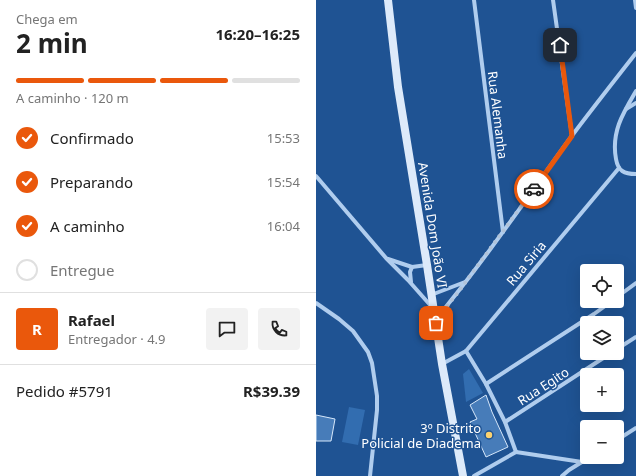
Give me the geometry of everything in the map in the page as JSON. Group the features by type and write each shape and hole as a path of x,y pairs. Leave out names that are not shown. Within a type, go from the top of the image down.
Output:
{"street":[{"name":"Avenida Dom João VI","path":"388,0 398,87 442,364 463,476"},
{"name":"Rua Alemanha","path":"474,0 503,232"},
{"path":"553,0 572,136"},
{"path":"635,0 636,8"},
{"path":"436,320 503,232 572,136 636,53"},
{"path":"636,91 625,110 617,129 615,141 617,165 623,172 636,174"},
{"path":"625,110 636,102"},
{"name":"Rua Siria","path":"442,364 466,351 619,168"},
{"path":"316,176 386,258 433,308"},
{"path":"386,258 412,267 427,265"},
{"path":"411,283 410,272 412,267"},
{"path":"432,295 466,282"},
{"path":"624,292 636,283"},
{"path":"316,303 353,331 368,352 372,363 377,396 377,410 370,476"},
{"path":"486,384 602,308"},
{"path":"624,345 636,337"},
{"path":"466,351 486,384 505,422 516,452"},
{"name":"Rua Egito","path":"505,422 600,360"},
{"path":"624,436 636,428"},
{"path":"474,476 516,452 580,462"},
{"path":"562,476 580,463"}],"shaded area":[{"path":"469,369 483,393 466,402 463,374"},
{"path":"349,407 365,410 358,445 342,442"}],"building":[{"name":"3º Distrito Policial de Diadema","path":"486,395 508,447 486,457 470,422 477,419 470,405"},
{"path":"316,415 335,419 331,441 316,441"}],"way so far":[{"path":"436,323 436,320 534,189"}],"place":[{"name":"3º Distrito Policial de Diadema","path":"489,435"}],"route":[{"path":"534,189 572,136 560,45"}]}
